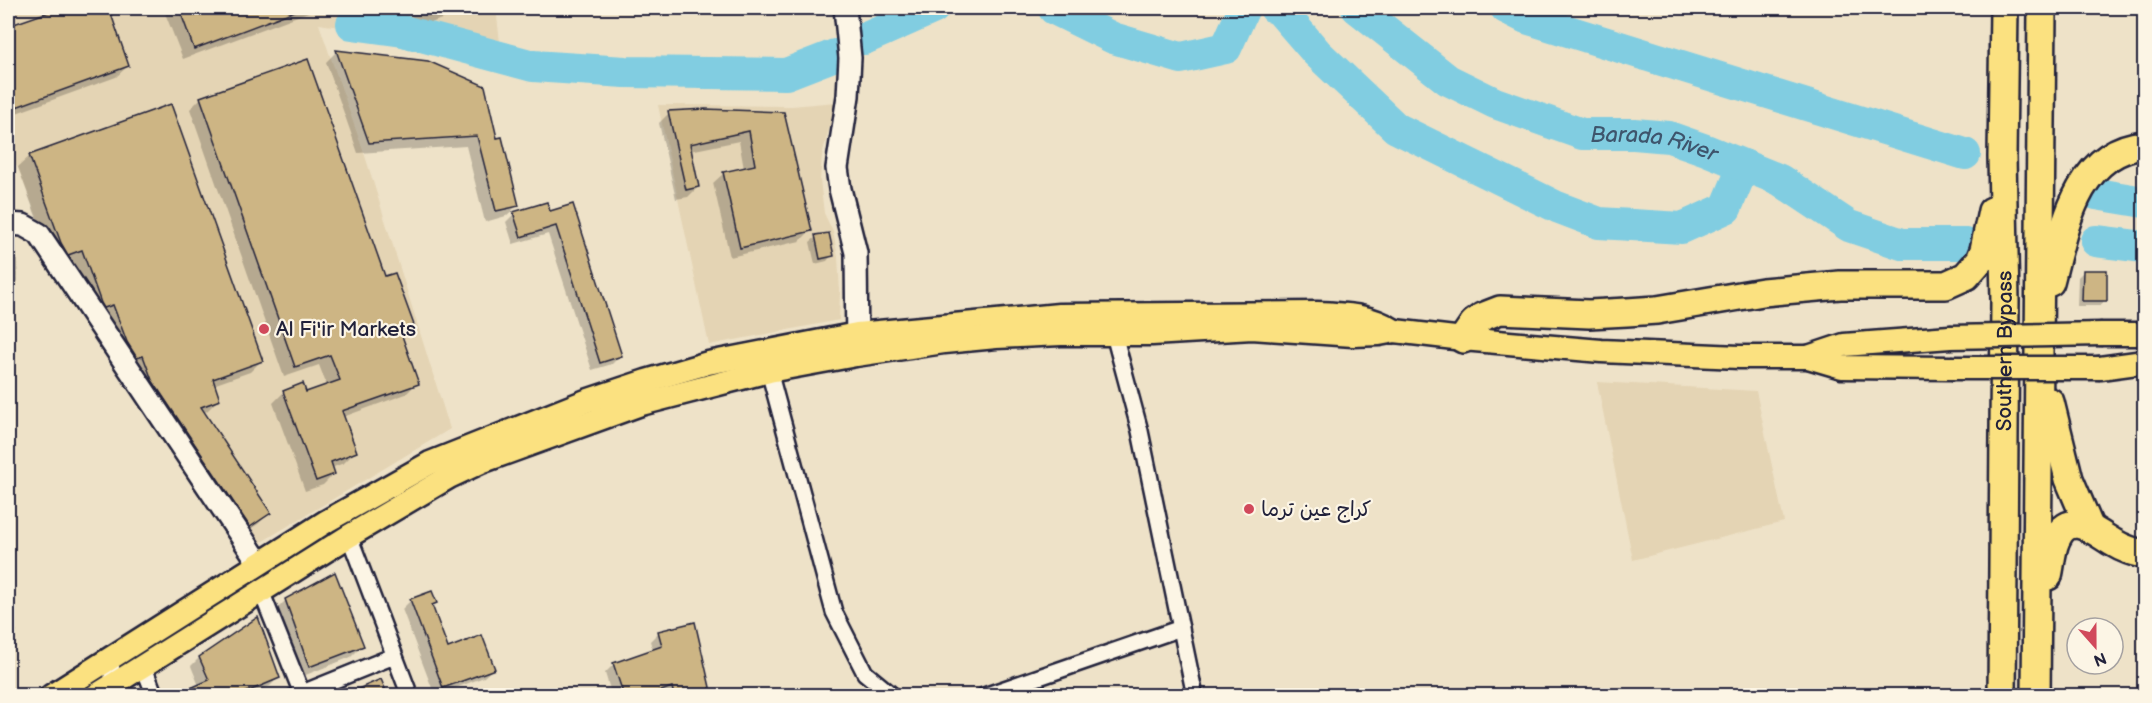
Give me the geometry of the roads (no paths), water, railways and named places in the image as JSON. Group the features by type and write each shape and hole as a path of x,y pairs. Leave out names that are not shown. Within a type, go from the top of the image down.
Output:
{"highway":[{"name":"Southern Bypass","path":"2002,696 2005,313 2002,157 2004,8"},
{"name":"Southern Bypass","path":"2036,696 2042,8"},
{"path":"2040,317 2077,193 2092,172 2113,155 2137,145 2145,145"},
{"path":"1463,339 1474,323 1500,310 1589,314 1627,312 1657,310 1762,292 1829,286 1946,285 1966,276 1980,260 1984,250 2002,157"},
{"path":"2039,352 2062,457 2078,503 2089,526"},
{"path":"2036,607 2049,573 2057,537 2071,525 2089,526 2116,545 2145,554"}],"main road":[{"path":"51,696 327,521 430,463 586,401 708,363 857,344 944,342 1037,335 1111,325 1252,328 1353,335 1395,331 1612,352 1808,357 1842,367 2100,368 2145,362"},
{"path":"1808,357 1844,345 1950,337 2145,334"},
{"path":"95,696 118,689 143,665 261,591 449,477 481,462 641,404 770,371 857,344"}],"street":[{"path":"845,8 850,58 848,96 837,168 856,253 857,344"},
{"path":"8,224 23,225 39,234 259,563"},
{"path":"1111,325 1140,431 1195,696"},
{"path":"770,371 834,612 865,673 893,696"},
{"path":"349,536 410,696"},
{"path":"261,591 300,695 394,656"},
{"path":"983,695 1181,628"},
{"path":"111,657 111,668 118,689"},
{"path":"143,665 155,696"}],"waterway":[{"path":"864,39 934,8"},
{"path":"1055,8 1113,38 1181,58 1226,48 1244,8"},
{"path":"1275,8 1279,9 1317,53 1396,128 1557,207 1599,223 1682,228 1726,208 1744,165"},
{"name":"Barada River","path":"1357,8 1448,80 1495,103 1582,134 1669,137 1780,180 1849,226 1902,244 1966,244"},
{"name":"Barada River","path":"1506,8 1526,18 1965,154"},
{"path":"352,24 403,31 533,66 625,72 786,74 835,55"},
{"name":"Barada River","path":"2096,194 2144,202"},
{"path":"2096,241 2144,247"}],"place":[{"name":"Al Fi'ir Markets","path":"264,329"},
{"name":"كراج عين ترما","path":"1249,509"}]}
